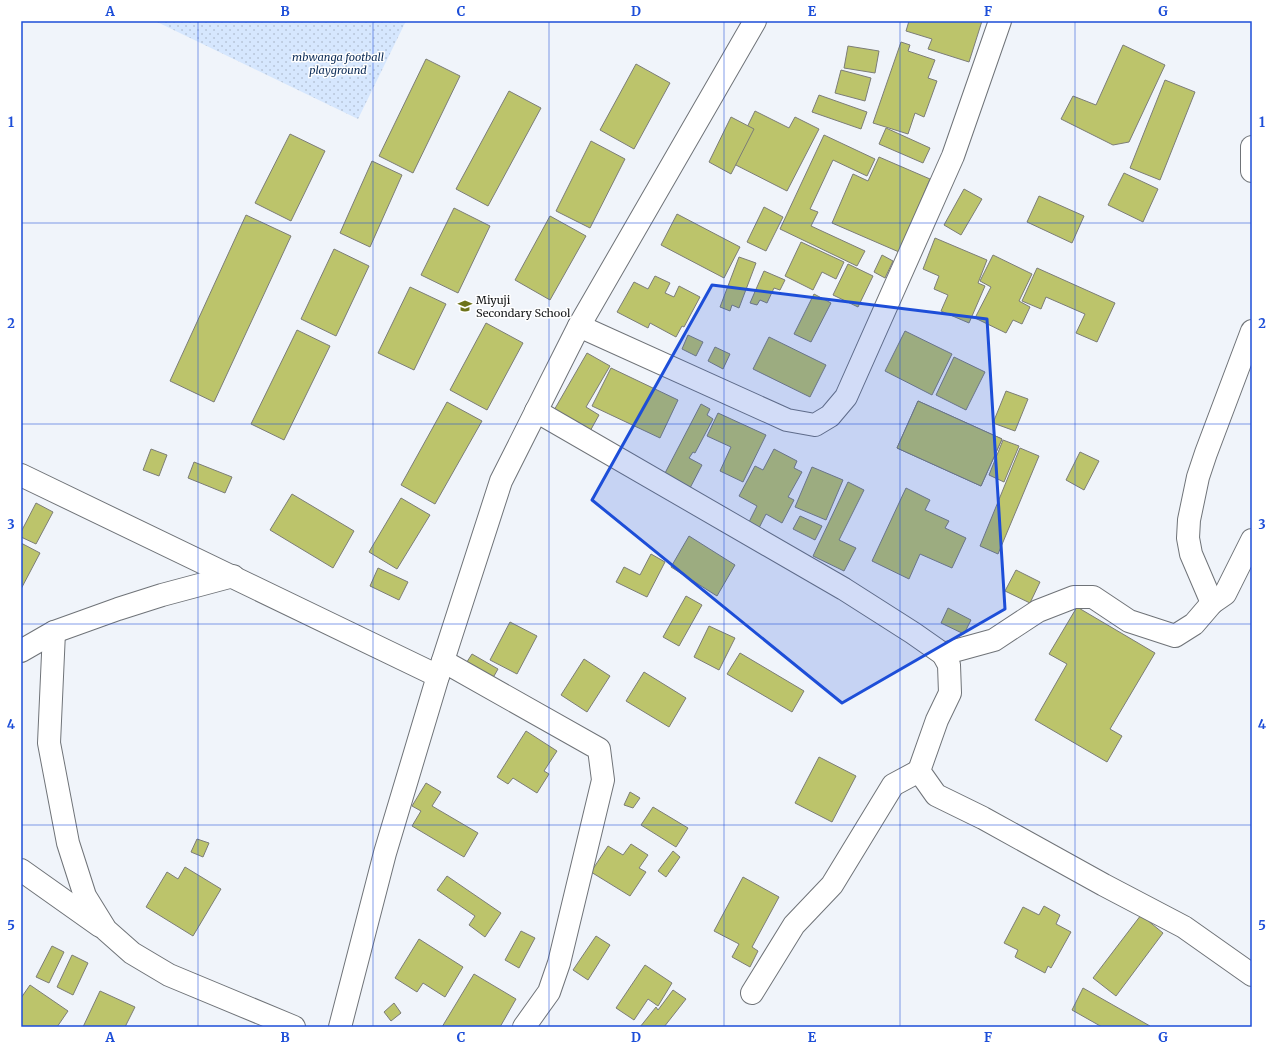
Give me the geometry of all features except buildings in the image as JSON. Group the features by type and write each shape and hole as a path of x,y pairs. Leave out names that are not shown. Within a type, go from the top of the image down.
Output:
{"street":[{"path":"340,1027 385,853 441,668 501,481 579,326 754,21"},
{"path":"579,326 787,420 815,425 830,416 846,397 953,156 1000,21"},
{"path":"1252,147 1252,171"},
{"path":"1212,603 1191,554 1188,538 1189,520 1198,477 1206,453 1252,331"},
{"path":"536,411 844,589 943,654 949,665 950,693 937,720 919,771 893,785 832,885 794,925 752,993"},
{"path":"21,475 233,576 441,668 599,749 603,780 559,963 549,992 524,1027"},
{"path":"943,654 994,640 1038,611 1074,597 1093,597 1129,621 1175,636 1194,624 1212,603 1225,594 1252,540"},
{"path":"21,651 54,632 162,594 233,576"},
{"path":"54,632 50,743 68,843 85,896 106,930"},
{"path":"919,771 936,794 1184,927 1252,975"},
{"path":"21,870 106,930 132,953 169,975 294,1027"}],"highlighted area":[{"path":"712,285 987,319 1005,609 842,703 592,500"}],"green space":[{"name":"mbwanga football playground","path":"155,21 406,21 358,119"}],"place":[{"name":"Miyuji Secondary School","path":"465,306"}]}
